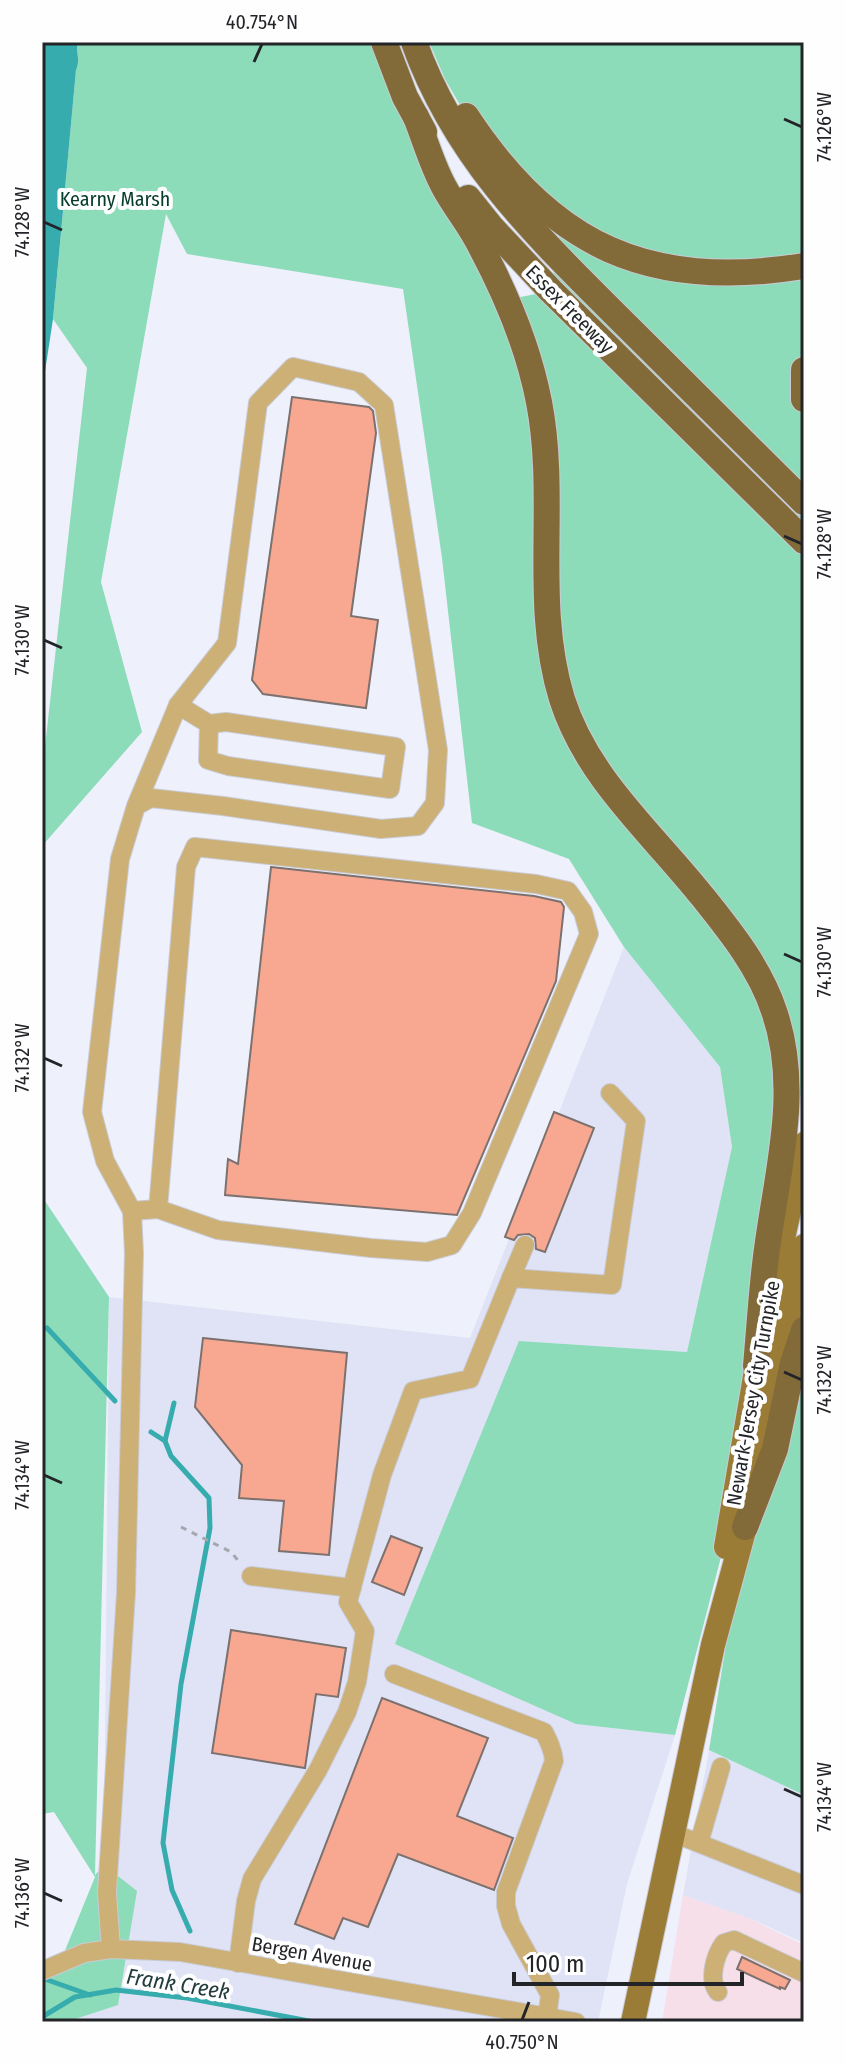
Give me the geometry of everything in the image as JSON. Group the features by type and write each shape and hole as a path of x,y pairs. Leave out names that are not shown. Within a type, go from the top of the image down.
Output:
{"highway":[{"name":"Essex Freeway","path":"384,42 399,83 430,144 457,184 508,246 804,541"},
{"name":"Essex Freeway","path":"414,42 459,137 514,209 582,282 804,502"},
{"path":"429,42 455,98 495,156 540,203 588,238 635,260 692,271 734,272 804,266"},
{"path":"416,117 443,185 478,241 498,281 534,380 543,430 549,630 558,682 573,726 603,778 702,895 744,952 768,995 782,1036 787,1066 786,1110 765,1265 756,1366"},
{"path":"804,370 804,399"},
{"path":"745,1527 775,1449 793,1363 804,1330"}],"main road":[{"name":"Newark-Jersey City Turnpike","path":"713,1645 756,1366 804,1144"},
{"name":"Newark-Jersey City Turnpike","path":"633,2022 713,1645 745,1527 804,1246"}],"street":[{"path":"111,1949 107,1893 126,1593 134,1253 132,1211 105,1161 92,1112 120,859 136,806 178,705 227,643 258,403 293,367 359,382 384,405 438,750 435,803 418,826 381,829 151,798 136,806"},
{"path":"178,705 209,724 226,722 396,747 390,789 228,766 208,760 209,724"},
{"path":"132,1211 158,1209 218,1230 427,1252 452,1245 472,1213 589,934 583,912 568,891 536,884 195,847 186,867 158,1209"},
{"path":"511,1278 612,1285 636,1121 610,1093"},
{"path":"238,1963 252,1879 318,1770 347,1712 357,1682 365,1631 348,1602 382,1475 413,1391 470,1379 525,1245"},
{"path":"251,1576 352,1588"},
{"path":"394,1674 544,1732 553,1752 554,1761 506,1892 511,1924 550,1995 547,2018"},
{"path":"699,1843 721,1767"},
{"path":"673,1833 804,1885"},
{"path":"718,1992 712,1980 717,1955 724,1943 734,1940 804,1973"},
{"name":"Bergen Avenue","path":"46,1968 84,1953 111,1949 180,1952 576,2022"}],"path":[{"path":"181,1527 231,1552 251,1576"}],"shaded area":[{"path":"624,947 720,1067 732,1147 687,1352 519,1341 576,1724 675,1735 627,1884 598,2022 66,2022 118,2004 104,1865 109,1297 470,1338"},
{"path":"709,1750 804,1795 804,1943 754,1920 683,1895"},
{"path":"683,1895 749,1918 804,1945 804,2022 662,2022"}],"green space":[{"name":"Kearny Marsh","path":"78,42 384,42 506,300 551,291 561,221 468,119 445,79 429,42 804,42 804,1096 788,1094 729,1526 675,1735 576,1724 395,1644 519,1341 687,1352 732,1147 720,1067 624,947 569,859 472,823 442,558 403,289 187,254 166,214 101,582 142,732 42,846 42,774 87,368 53,319"},
{"path":"42,1201 45,1201 109,1297 95,1875 104,1865 137,1891 118,2005 66,2022 42,2022 42,1962 64,1953 95,1877 54,1812 42,1814"},
{"path":"804,1246 804,1795 709,1750 745,1527"}],"water":[{"path":"45,42 78,42 78,59 53,319 42,391 42,48"}],"building":[{"path":"292,397 369,407 373,411 376,433 351,616 378,620 366,708 263,694 252,680"},
{"path":"271,867 534,896 561,902 564,907 556,981 457,1215 225,1195 228,1159 238,1164"},
{"path":"554,1112 594,1128 545,1252 536,1249 535,1238 529,1234 518,1235 514,1240 505,1237"},
{"path":"203,1338 347,1353 329,1555 279,1551 284,1501 239,1498 242,1465 195,1407"},
{"path":"391,1536 422,1548 404,1595 372,1582"},
{"path":"231,1630 346,1648 338,1697 316,1694 305,1768 212,1753"},
{"path":"382,1698 488,1738 457,1816 513,1838 494,1890 398,1854 368,1927 343,1918 334,1939 295,1924"},
{"path":"742,1957 790,1980 785,1989 737,1969"}],"waterway":[{"path":"47,1328 115,1401"},
{"path":"174,1403 165,1441 171,1456 209,1498 210,1528 181,1684 163,1843 172,1890 190,1931"},
{"path":"151,1432 165,1441"},
{"path":"42,1978 90,1995"},
{"name":"Frank Creek","path":"42,2017 75,1997 116,1990 187,1998 314,2022"}]}
